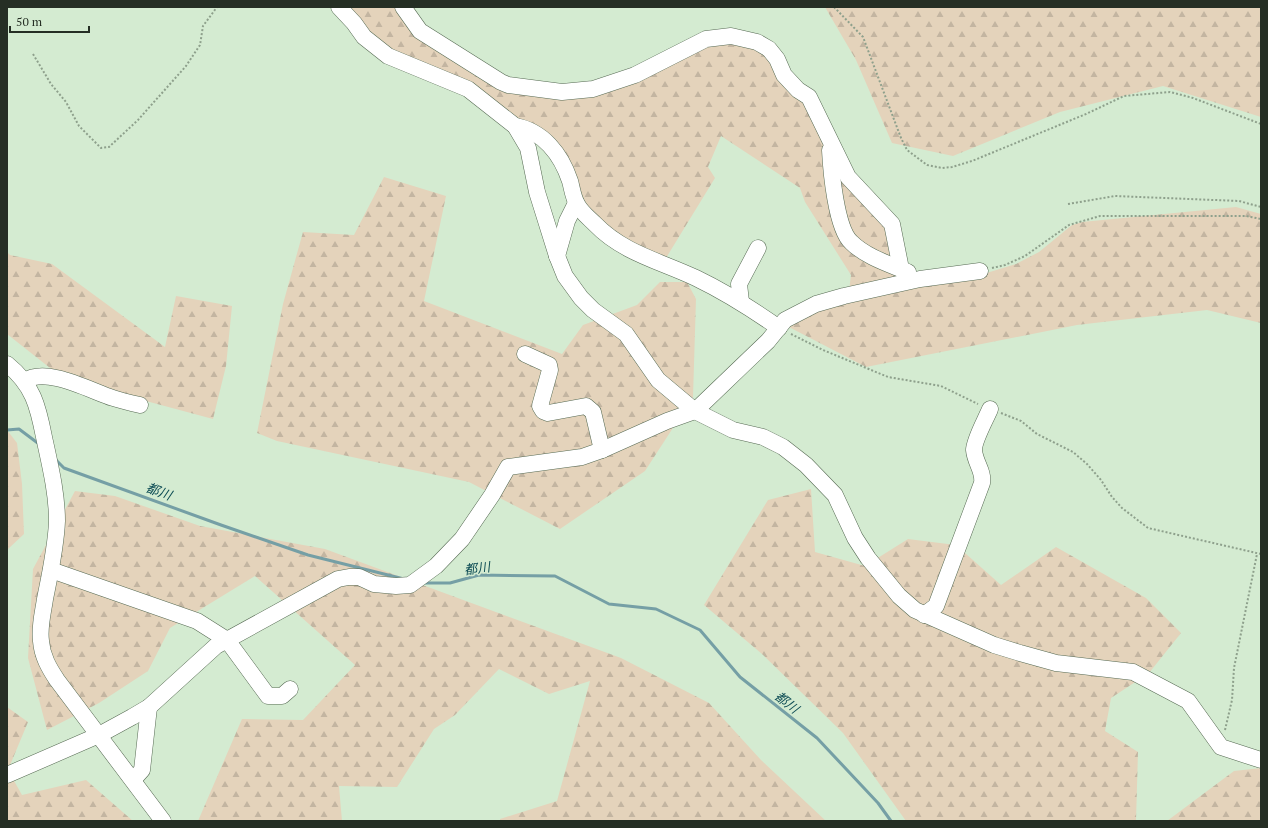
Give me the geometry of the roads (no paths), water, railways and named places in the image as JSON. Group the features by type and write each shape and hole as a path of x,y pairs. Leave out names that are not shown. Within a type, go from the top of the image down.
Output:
{"street":[{"path":"339,7 354,23 364,37 388,56 468,89 515,126 528,148 537,192 557,256 565,276 581,298 593,310 626,334 658,380 695,411 733,430 773,442 783,447 806,465 835,496 855,538 868,558 899,596 924,615 994,645 1056,663 1133,672 1188,701 1221,747 1261,760"},
{"path":"403,7 420,31 501,82 508,85 562,92 593,89 622,81 706,39 730,36 744,38 763,46 777,58 784,75 798,90 809,97 848,177 892,224 901,269"},
{"path":"515,126 528,129 543,138 555,151 565,166 576,203 589,219 613,241 644,258 696,278 741,302 779,328"},
{"path":"830,140 832,186 844,232 850,242 875,258 915,275 920,279"},
{"path":"557,256 567,221 576,203"},
{"path":"741,302 739,284 758,248"},
{"path":"7,775 99,735 149,707 216,646 338,579 349,577 359,578 374,584 410,586 436,566 462,539 492,495 508,467 582,457 602,450 667,421 695,411 768,341 785,320 816,304 844,296 920,279 980,271"},
{"path":"525,354 549,365 550,370 540,406 543,411 548,413 586,406 593,412 602,450"},
{"path":"7,364 25,381 33,394 40,414 55,491 56,523 51,570 41,626 41,642 44,656 57,680 163,821"},
{"path":"25,381 31,377 56,377 114,399 140,404"},
{"path":"924,615 936,606 982,483 984,476 974,450 990,409"},
{"path":"51,570 197,620 227,640 268,696 282,696 290,688"},
{"path":"133,780 142,770 149,707"}],"waterway":[{"name":"都川","path":"7,430 19,429 39,444"},
{"name":"都川","path":"55,459 64,468 308,555 404,579"},
{"name":"都川","path":"423,583 450,583 479,575 555,576 609,604 656,609 700,630 740,677 817,738 878,803 891,821"}]}
